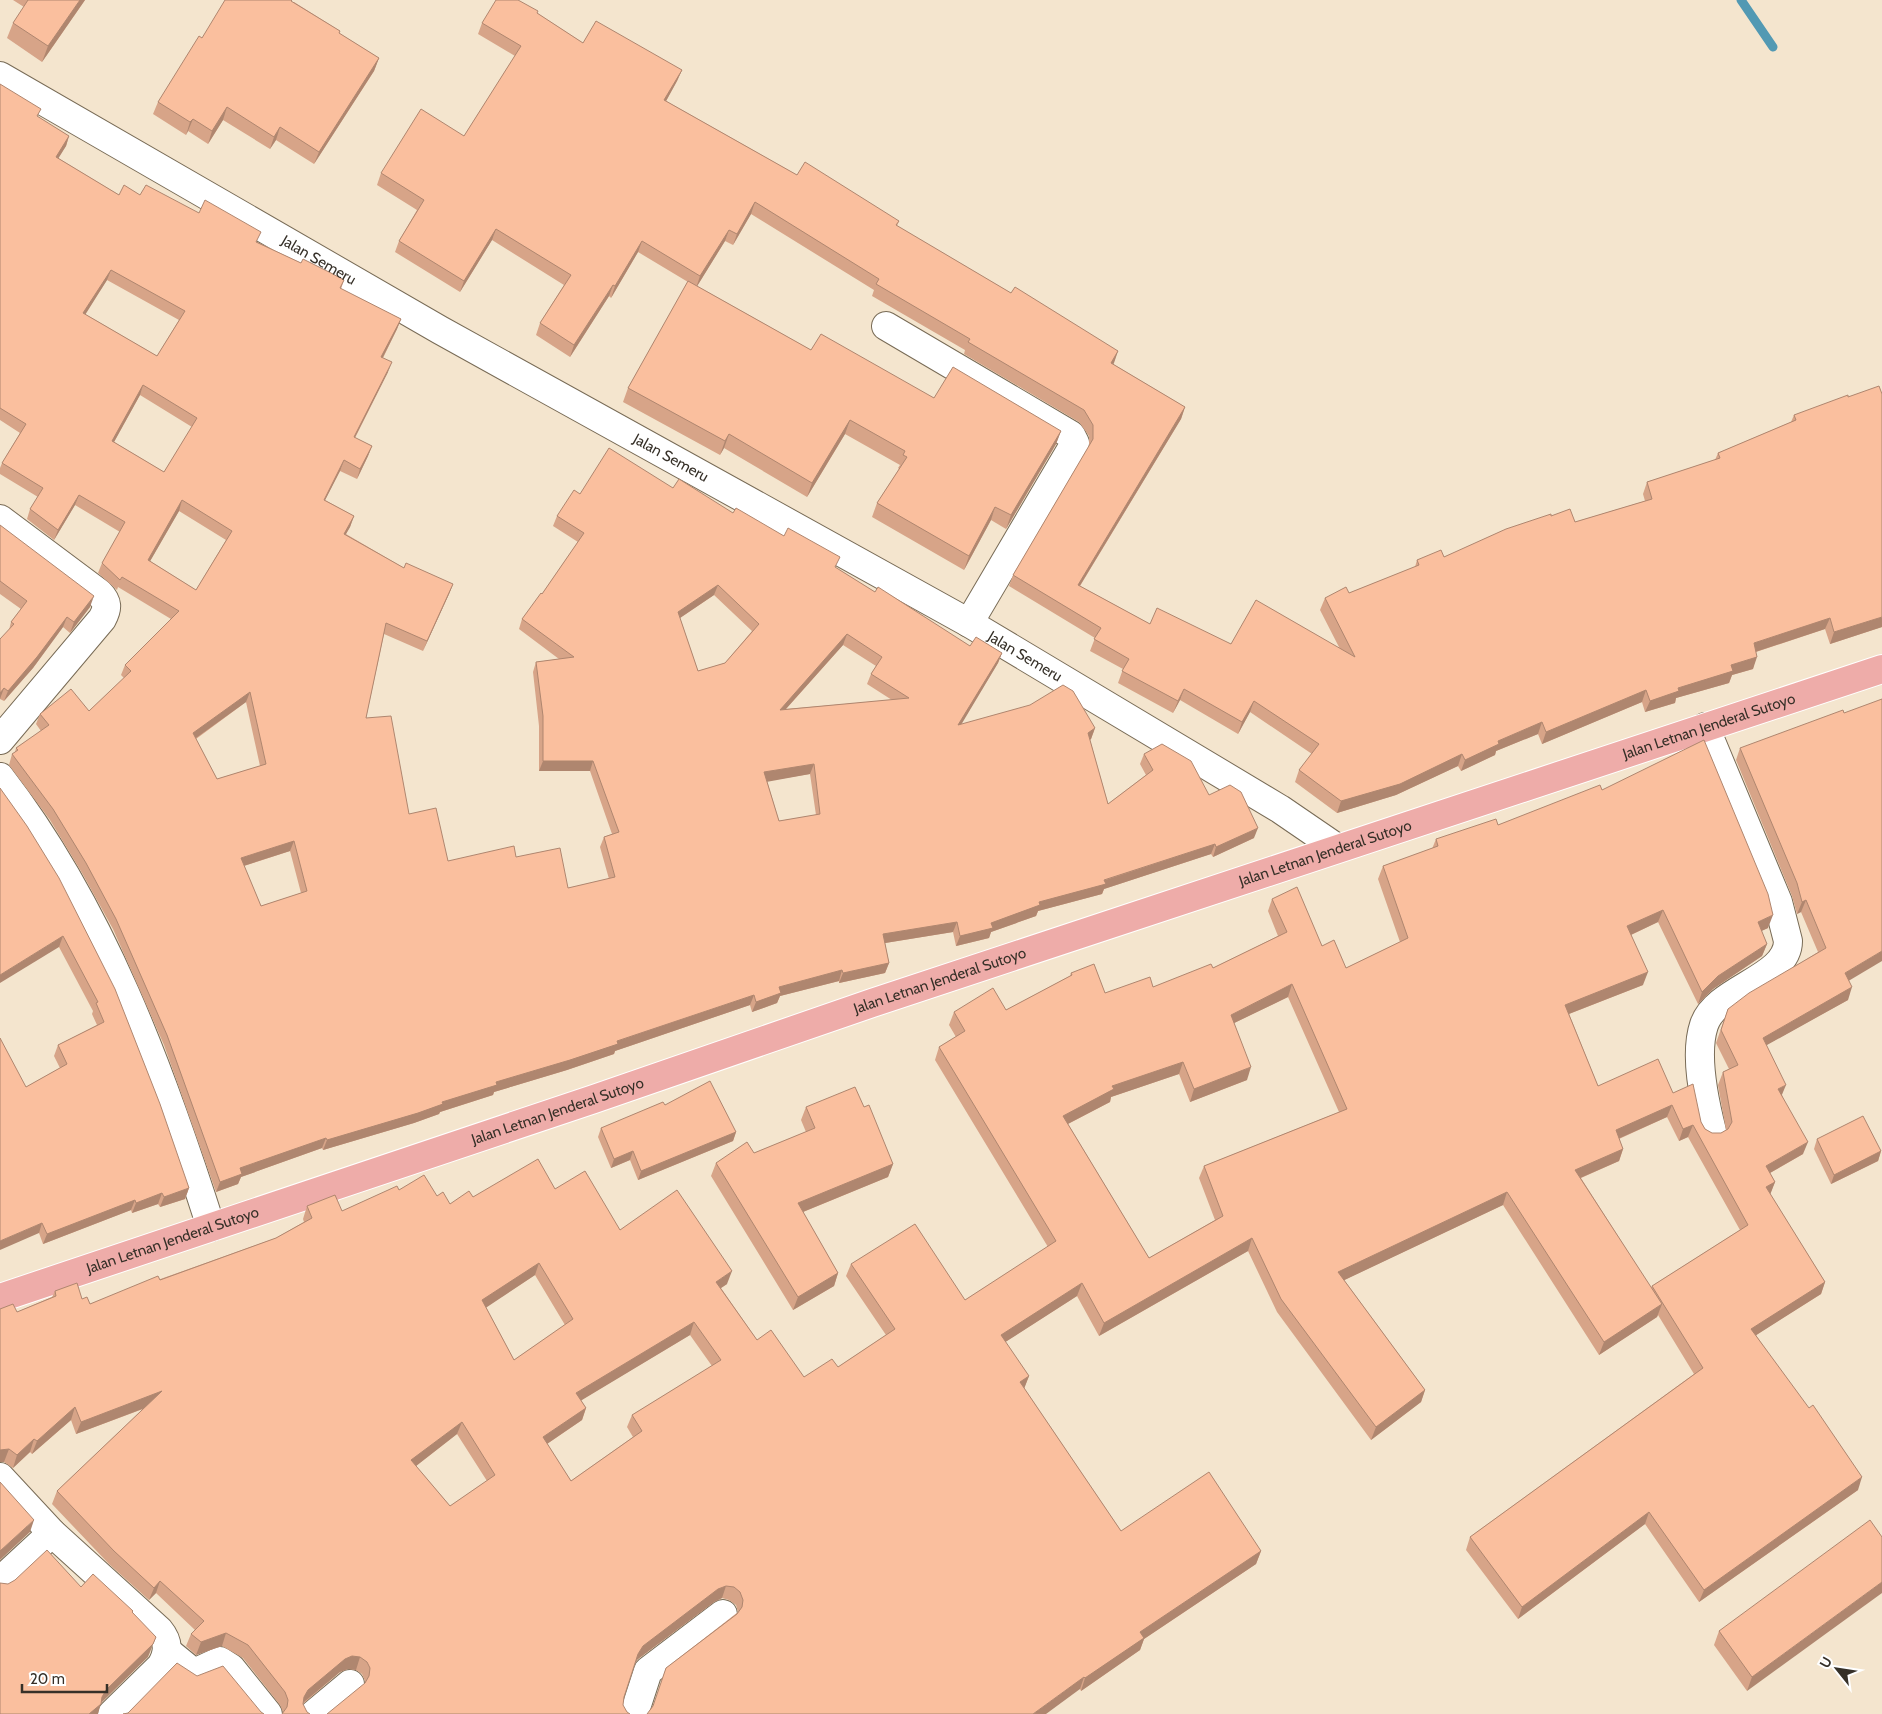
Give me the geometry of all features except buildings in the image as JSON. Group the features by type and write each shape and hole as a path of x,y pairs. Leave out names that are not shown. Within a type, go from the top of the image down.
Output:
{"main road":[{"name":"Jalan Letnan Jenderal Sutoyo","path":"0,1298 594,1099 882,1000 1882,669"}],"street":[{"name":"Jalan Semeru","path":"0,76 440,330 714,480 969,624 1280,809 1337,848"},
{"path":"886,326 1071,435 1075,443 969,624"},
{"path":"0,519 99,593 105,599 107,607 102,619 0,740"},
{"path":"1705,727 1778,902 1788,941 1788,948 1779,963 1716,1006 1704,1025 1701,1046 1701,1072 1703,1095 1712,1131"},
{"path":"0,776 40,832 104,948 169,1101 212,1228"},
{"path":"0,1477 52,1533 165,1638 167,1651 162,1666 112,1714"},
{"path":"0,1581 52,1533"},
{"path":"634,1714 648,1671 723,1614"},
{"path":"167,1651 194,1673 220,1661 231,1668 268,1714"},
{"path":"314,1714 350,1684"}],"waterway":[{"path":"1741,0 1773,47"}]}
